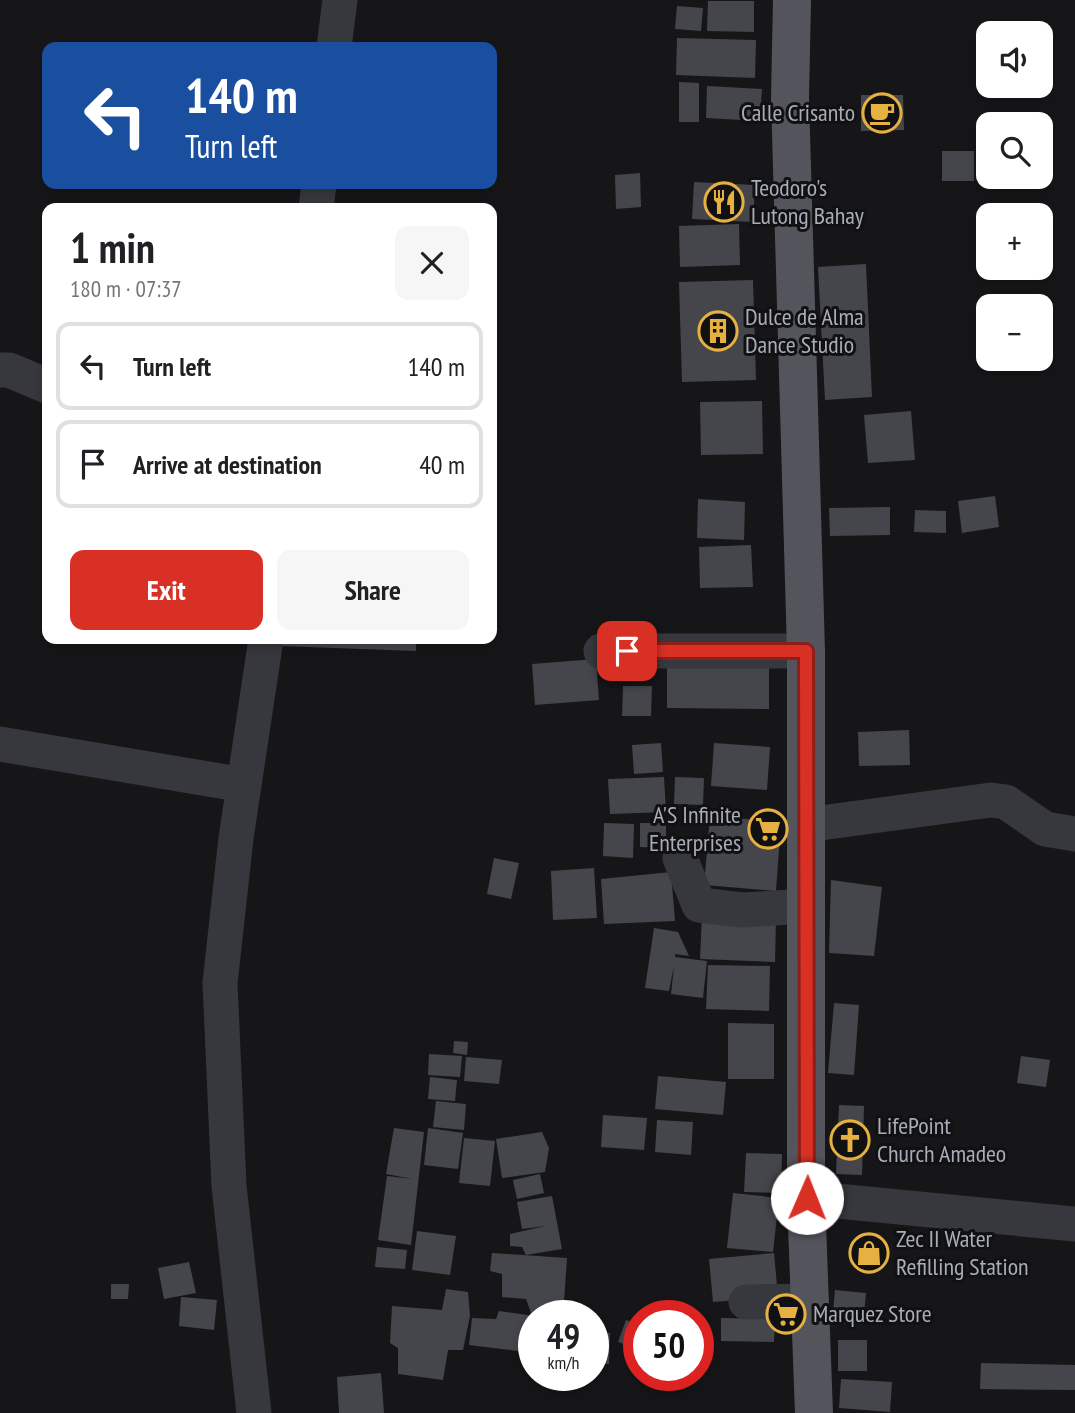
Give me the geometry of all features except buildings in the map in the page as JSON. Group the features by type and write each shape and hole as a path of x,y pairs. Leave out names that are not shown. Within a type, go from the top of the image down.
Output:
{"main road":[{"path":"792,0 790,98 806,651 807,1198 810,1301 805,1409"}],"street":[{"path":"335,42 340,0"},
{"path":"0,370 9,370 42,384"},
{"path":"254,1413 229,1186 220,983 244,785 265,644"},
{"path":"601,651 806,651"},
{"path":"0,744 244,785"},
{"path":"806,825 991,800 1006,802 1045,829 1075,834"},
{"path":"680,858 699,905 743,910 806,906"},
{"path":"807,1198 1075,1224"},
{"path":"746,1303 810,1301"}],"place":[{"name":"Calle Crisanto","path":"882,113"},
{"name":"Teodoro's Lutong Bahay","path":"724,202"},
{"name":"Dulce de Alma Dance Studio","path":"718,331"},
{"name":"A'S Infinite Enterprises","path":"768,829"},
{"name":"LifePoint Church Amadeo","path":"850,1140"},
{"name":"Zec II Water Refilling Station","path":"869,1253"},
{"name":"Marquez Store","path":"786,1314"}],"route":[{"path":"627,651 806,651 807,1198"}]}
